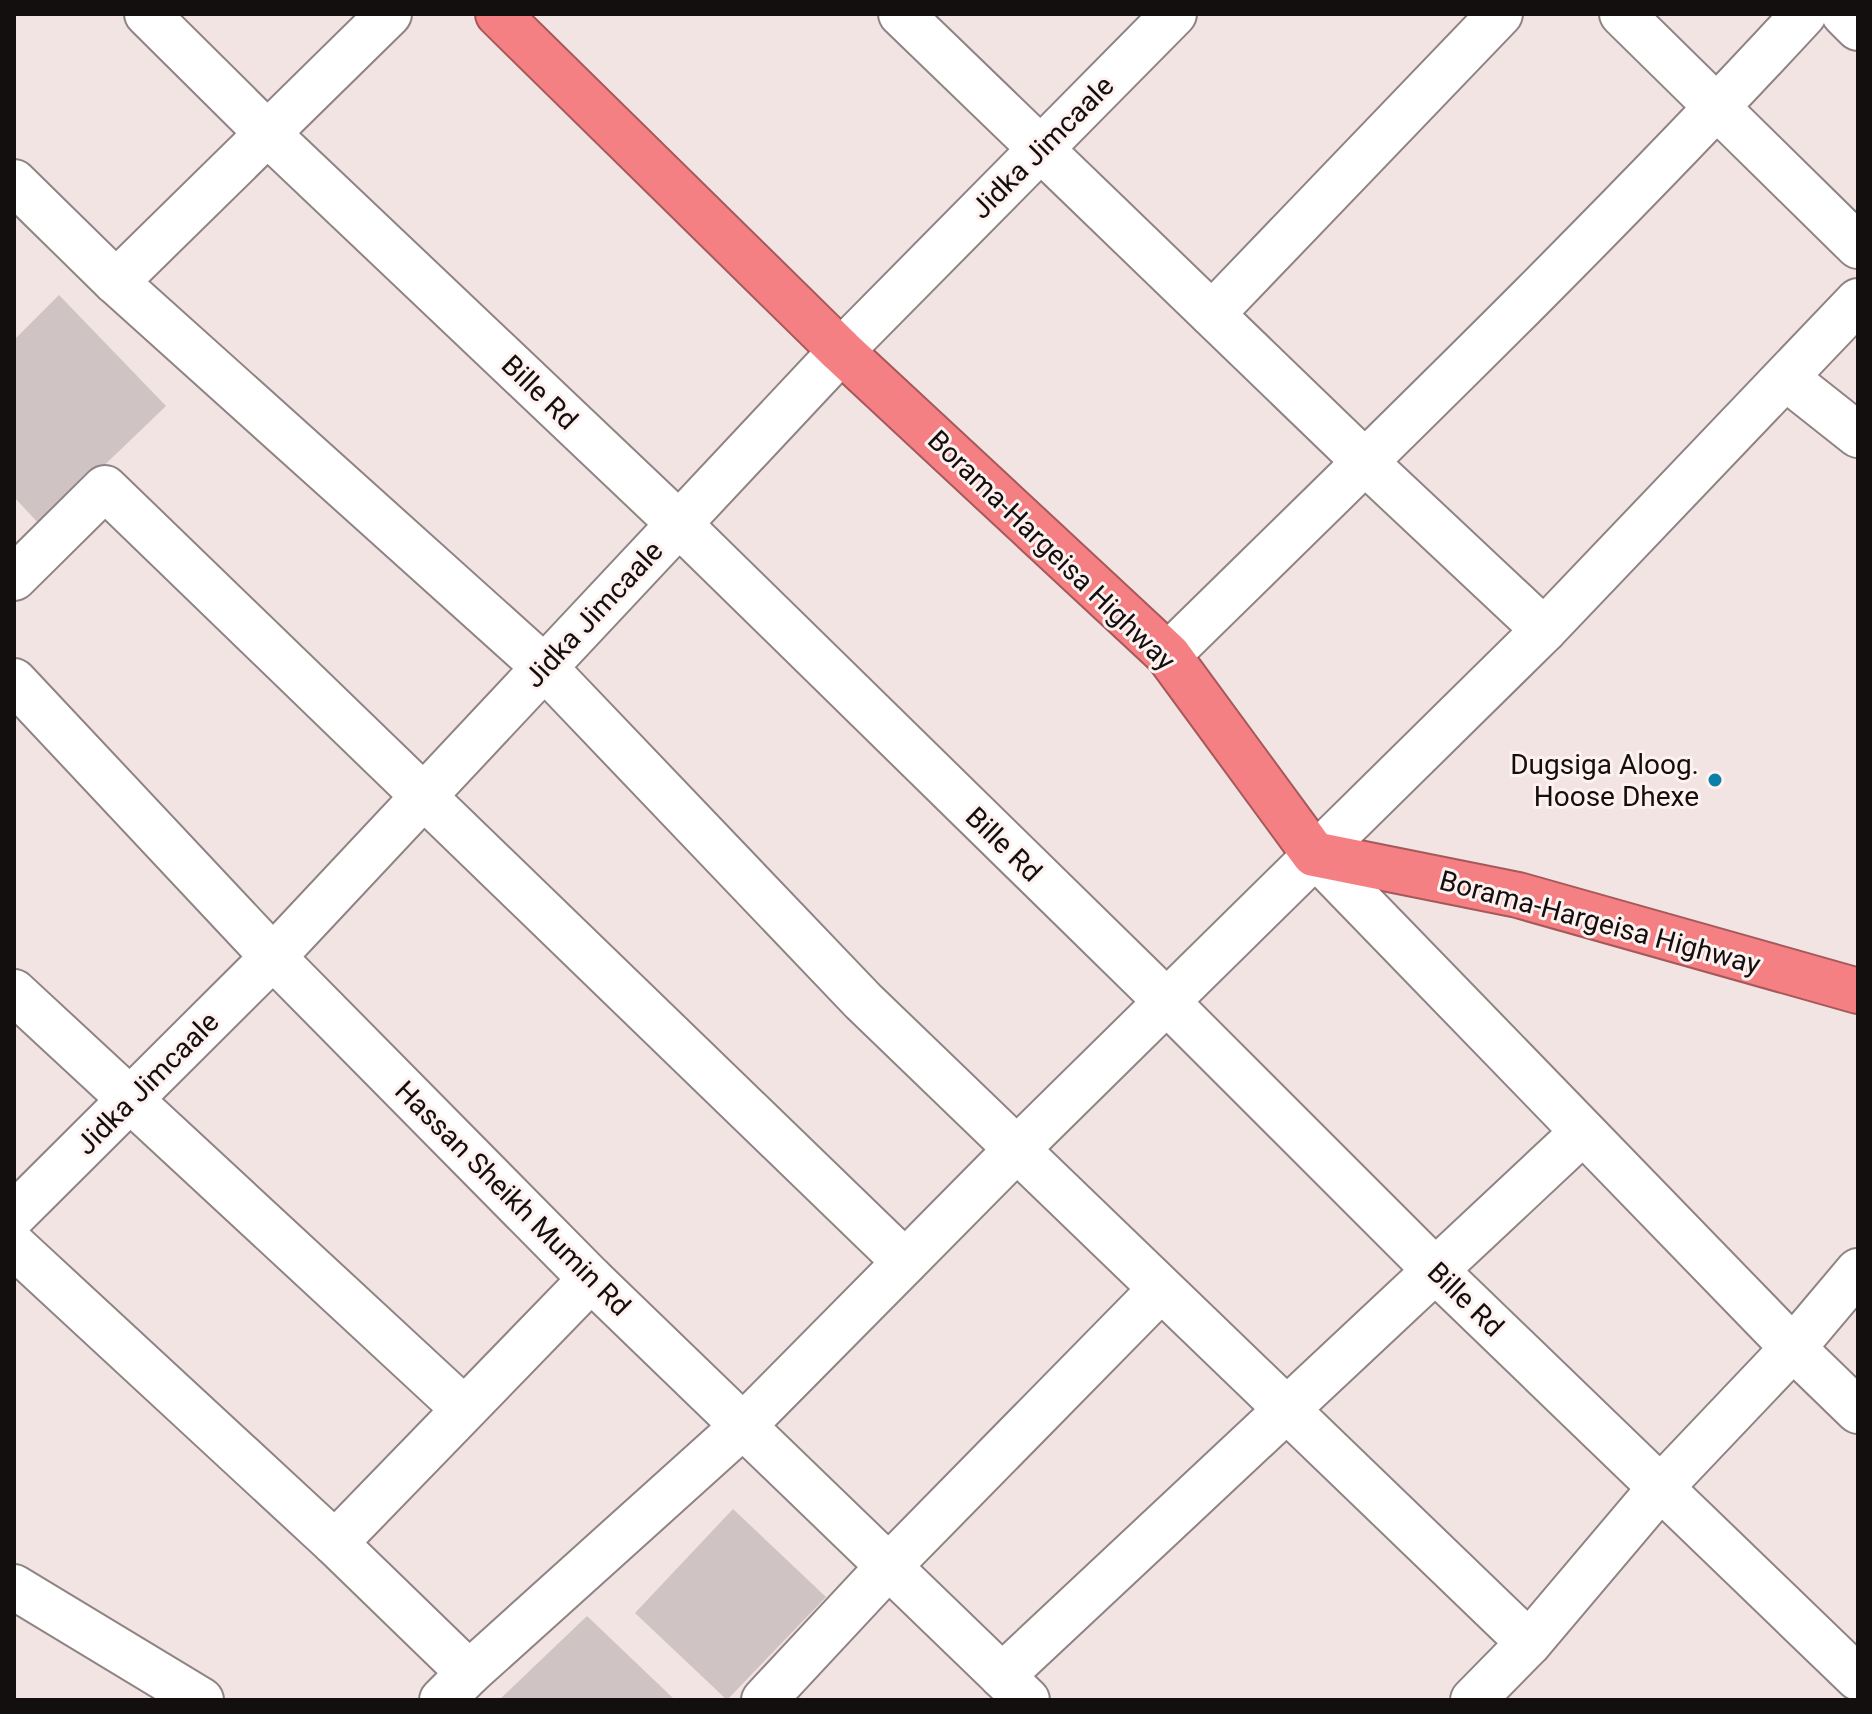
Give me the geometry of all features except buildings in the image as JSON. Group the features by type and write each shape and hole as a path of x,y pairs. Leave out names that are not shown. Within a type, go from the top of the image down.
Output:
{"highway":[{"name":"Borama-Hargeisa Highway","path":"498,14 841,351 1168,655 1314,854 1518,895 1858,991"}],"street":[{"name":"Bille Rd","path":"147,14 267,133 678,523 1166,1001 1435,1270 1858,1678"},
{"path":"116,282 389,14"},
{"path":"901,14 1365,462 1544,630"},
{"name":"Jidka Jimcaale","path":"14,1215 273,957 841,351 1174,14"},
{"path":"1212,314 1500,14"},
{"path":"1622,14 1858,246"},
{"path":"1168,655 1718,107 1804,14"},
{"path":"1844,14 1858,28"},
{"path":"16,189 544,667 863,1001 1529,1643"},
{"path":"14,1246 335,1543 455,1686 743,1426 1016,1150 1544,630 1858,301"},
{"path":"1786,378 1858,435"},
{"path":"14,578 105,488 905,1262"},
{"name":"Hassan Sheikh Mumin Rd","path":"14,681 273,957 591,1279 1015,1688"},
{"path":"1314,854 1793,1348 1858,1411"},
{"path":"14,992 464,1409"},
{"path":"1015,1688 1287,1409 1583,1132"},
{"path":"1495,1693 1529,1643 1661,1487 1793,1348 1858,1271"},
{"path":"335,1543 591,1279"},
{"path":"764,1700 888,1567 1161,1289"},
{"path":"14,1587 201,1700"}],"place":[{"name":"Dugsiga Aloog. Hoose Dhexe","path":"1715,780"}]}
